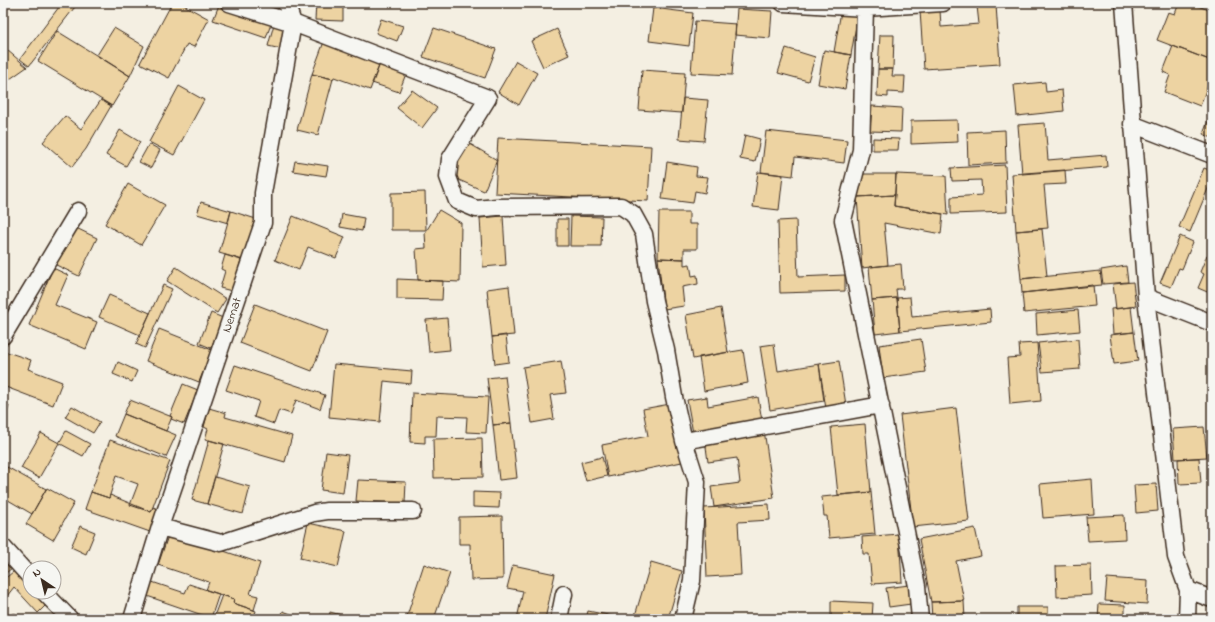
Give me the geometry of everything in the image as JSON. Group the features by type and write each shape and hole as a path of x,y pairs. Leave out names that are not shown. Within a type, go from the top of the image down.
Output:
{"street":[{"path":"229,3 293,23 488,98 450,159 448,177 457,201 476,209 497,207 622,206 633,214 644,234 654,301 666,350 674,397 684,441 697,482 692,581 683,619"},
{"name":"Nemat","path":"132,619 160,527 263,223 263,193 293,23 286,3"},
{"path":"783,3 865,8 943,3"},
{"path":"1124,3 1146,298 1176,557 1188,590 1187,619"},
{"path":"865,8 861,150 843,220 917,586 920,619"},
{"path":"1132,124 1212,155"},
{"path":"3,336 78,211"},
{"path":"1146,298 1212,323"},
{"path":"684,441 881,405"},
{"path":"160,527 221,542 314,513 327,511 413,511"},
{"path":"3,547 22,568"},
{"path":"1188,590 1212,599"},
{"path":"559,619 564,594"},
{"path":"52,600 70,619"}],"building":[{"path":"62,3 78,3 29,66 20,59"},
{"path":"172,3 180,3 209,19 194,47 187,44 169,78 140,63"},
{"path":"316,3 343,3 343,21 315,20"},
{"path":"1179,3 1189,3 1212,11 1212,61 1157,40 1168,12 1175,14"},
{"path":"219,5 271,24 266,38 213,20"},
{"path":"996,5 1000,64 924,69 920,11 940,10 941,27 979,24 977,6"},
{"path":"653,8 693,13 689,46 649,41"},
{"path":"737,9 772,11 770,38 735,35"},
{"path":"841,11 858,14 851,55 834,52"},
{"path":"381,19 403,26 397,41 376,33"},
{"path":"695,21 736,24 732,75 691,73"},
{"path":"274,24 287,27 281,49 268,46"},
{"path":"114,28 144,46 130,76 97,55"},
{"path":"434,28 496,49 485,78 423,57"},
{"path":"557,29 569,55 543,67 531,41"},
{"path":"57,31 130,76 112,106 38,61"},
{"path":"880,35 894,35 893,69 878,69"},
{"path":"325,39 381,61 370,90 334,77 333,79 312,74"},
{"path":"1173,46 1212,61 1212,86 1208,85 1200,106 1164,92 1170,75 1163,72"},
{"path":"786,48 815,57 808,81 778,73"},
{"path":"7,50 27,67 7,81 3,74 3,53"},
{"path":"824,50 851,55 845,89 818,84"},
{"path":"381,61 407,71 399,92 372,83"},
{"path":"516,61 537,73 519,105 498,92"},
{"path":"878,69 893,69 892,76 905,76 904,93 888,92 888,97 877,96"},
{"path":"642,70 685,73 682,113 639,110"},
{"path":"312,74 333,79 318,135 297,130"},
{"path":"1045,82 1046,92 1062,90 1064,111 1017,116 1014,85"},
{"path":"179,86 204,100 174,155 149,142"},
{"path":"412,90 437,108 422,128 397,108"},
{"path":"683,98 708,100 704,141 679,139"},
{"path":"101,100 111,106 86,149 72,167 43,142 65,116 81,129"},
{"path":"872,106 902,108 901,132 870,131"},
{"path":"1212,111 1212,138 1203,134"},
{"path":"957,120 958,142 911,144 911,121"},
{"path":"1045,123 1048,160 1106,155 1107,167 1022,174 1018,125"},
{"path":"120,130 140,142 126,166 106,155"},
{"path":"1005,130 1006,163 968,165 967,132"},
{"path":"766,131 847,140 844,163 795,157 793,176 761,172"},
{"path":"745,135 760,139 755,162 740,159"},
{"path":"498,138 651,146 648,201 495,193"},
{"path":"873,138 899,139 898,150 873,150"},
{"path":"465,141 497,160 484,191 452,177 452,166"},
{"path":"149,144 160,150 151,168 139,162"},
{"path":"295,161 328,166 326,176 293,171"},
{"path":"667,162 697,167 696,176 708,177 705,193 695,191 693,203 662,199"},
{"path":"1005,165 1007,212 951,214 951,197 982,195 981,180 952,181 951,168"},
{"path":"1204,168 1212,171 1212,179 1190,232 1179,227"},
{"path":"1065,170 1066,184 1044,185 1048,228 1016,231 1012,174"},
{"path":"758,172 783,175 779,210 753,207"},
{"path":"861,174 896,174 895,195 857,197"},
{"path":"896,174 946,176 948,215 894,206"},
{"path":"128,184 165,205 141,245 105,224"},
{"path":"425,192 426,230 391,230 391,193"},
{"path":"895,195 894,206 943,214 941,234 884,223 888,265 862,268 857,197"},
{"path":"201,202 231,211 228,223 197,214"},
{"path":"439,210 461,223 460,282 418,280 416,249 426,248 425,233"},
{"path":"231,211 256,219 243,260 219,253"},
{"path":"659,212 689,212 689,224 697,224 697,249 684,249 684,259 658,258"},
{"path":"342,214 364,218 362,231 340,227"},
{"path":"293,216 345,237 336,258 308,247 299,270 275,260"},
{"path":"503,216 506,265 483,267 480,218"},
{"path":"571,216 602,217 601,246 570,246"},
{"path":"557,219 568,219 568,246 557,246"},
{"path":"796,220 798,277 845,275 845,291 780,293 778,221"},
{"path":"72,226 97,238 79,276 54,264"},
{"path":"1042,229 1047,276 1021,279 1016,231"},
{"path":"1180,236 1193,242 1182,269 1179,268 1171,287 1160,283"},
{"path":"225,255 241,260 232,291 220,288 225,271 221,269"},
{"path":"1207,255 1212,257 1212,294 1198,288 1204,274 1200,272"},
{"path":"658,258 684,259 684,265 690,264 692,276 697,275 698,284 682,287 684,306 664,309"},
{"path":"901,264 903,289 896,289 897,298 872,300 869,267"},
{"path":"1126,266 1128,282 1103,284 1101,270"},
{"path":"176,267 226,299 217,313 167,281"},
{"path":"53,268 68,275 55,305 97,322 86,349 29,325"},
{"path":"1100,271 1102,285 1022,293 1021,279"},
{"path":"397,279 443,281 442,300 397,299"},
{"path":"1133,282 1136,306 1116,309 1113,284"},
{"path":"163,285 172,289 145,348 136,344"},
{"path":"1093,285 1095,306 1024,313 1022,293"},
{"path":"509,286 514,335 492,337 487,289"},
{"path":"109,295 150,313 140,335 99,317"},
{"path":"910,297 912,317 990,309 991,322 900,331 897,298"},
{"path":"897,298 900,331 875,334 872,300"},
{"path":"255,304 327,332 312,371 240,343"},
{"path":"1131,307 1134,332 1113,334 1111,309"},
{"path":"721,308 728,352 693,359 686,315"},
{"path":"1078,310 1080,331 1037,335 1036,314"},
{"path":"211,313 223,318 211,348 199,343"},
{"path":"447,318 450,350 429,352 426,320"},
{"path":"159,329 212,350 199,382 146,361"},
{"path":"1134,332 1138,361 1114,364 1110,335"},
{"path":"506,335 509,362 495,364 492,337"},
{"path":"921,339 926,372 883,378 879,345"},
{"path":"1078,339 1080,369 1042,372 1038,343"},
{"path":"1037,343 1041,401 1010,404 1007,358 1020,357 1019,344"},
{"path":"774,344 778,371 819,364 824,401 770,410 760,346"},
{"path":"743,350 748,383 704,391 699,357"},
{"path":"7,352 31,360 28,369 62,382 53,405 3,386 3,362"},
{"path":"561,361 566,393 550,395 554,419 532,423 523,367"},
{"path":"839,361 846,405 826,409 819,364"},
{"path":"118,362 137,371 132,382 113,374"},
{"path":"334,364 412,371 411,384 384,381 380,422 329,417"},
{"path":"235,365 325,395 320,409 296,400 291,414 279,410 274,424 254,417 259,401 226,390"},
{"path":"505,376 511,423 493,425 487,378"},
{"path":"183,384 198,390 184,424 171,419 172,417 170,416"},
{"path":"412,393 488,397 486,433 466,432 467,417 437,416 436,436 425,436 425,443 410,442"},
{"path":"707,397 708,406 758,397 762,421 693,433 687,400"},
{"path":"130,400 172,417 166,431 124,414"},
{"path":"670,404 682,462 608,477 602,445 648,436 643,409"},
{"path":"3,405 9,406 3,426"},
{"path":"72,406 100,422 93,433 65,417"},
{"path":"209,408 226,413 225,417 292,436 285,462 205,439 208,429 204,427"},
{"path":"956,408 969,521 913,527 900,415"},
{"path":"124,414 176,435 166,457 115,436"},
{"path":"511,423 517,478 499,480 493,425"},
{"path":"865,424 871,492 838,495 831,427"},
{"path":"1204,427 1207,457 1175,459 1173,429"},
{"path":"764,430 774,498 714,507 711,487 740,483 737,458 708,462 705,439"},
{"path":"66,431 90,444 83,456 59,443"},
{"path":"41,433 59,443 39,478 21,468"},
{"path":"482,438 483,477 434,478 433,439"},
{"path":"110,440 170,461 151,512 130,505 138,484 116,476 109,498 91,492"},
{"path":"209,440 224,444 207,504 192,500"},
{"path":"326,452 348,455 343,493 321,490"},
{"path":"602,457 607,476 586,481 581,462"},
{"path":"1199,458 1201,483 1179,484 1178,459"},
{"path":"7,467 46,489 32,514 3,497 3,474"},
{"path":"215,477 250,487 243,514 207,504"},
{"path":"1092,479 1094,514 1043,518 1040,484"},
{"path":"358,480 406,482 405,503 356,501"},
{"path":"1156,484 1158,511 1136,513 1134,485"},
{"path":"47,488 74,503 53,540 26,524"},
{"path":"91,492 109,498 110,495 151,512 153,507 158,509 150,532 85,509"},
{"path":"473,492 500,493 499,508 473,507"},
{"path":"871,492 875,534 829,538 827,516 824,516 822,497"},
{"path":"769,504 770,520 738,522 741,575 707,577 704,508"},
{"path":"1124,515 1125,539 1088,541 1086,517"},
{"path":"502,516 503,579 471,580 470,544 459,544 459,517"},
{"path":"308,523 346,531 338,567 300,558"},
{"path":"80,526 95,532 86,554 71,547"},
{"path":"975,528 981,556 956,561 964,601 931,602 919,539"},
{"path":"169,533 260,563 250,594 258,596 254,610 233,603 234,599 206,590 209,582 158,565"},
{"path":"899,534 902,582 872,584 869,554 863,554 862,537"},
{"path":"3,552 15,565 5,574 3,572"},
{"path":"651,562 682,571 668,619 634,619"},
{"path":"424,564 450,573 434,619 406,619"},
{"path":"513,565 555,574 545,619 517,619 523,591 507,588"},
{"path":"1091,565 1092,595 1057,597 1056,566"},
{"path":"18,568 22,573 22,596 14,587 7,596 3,593 3,580"},
{"path":"1107,578 1148,581 1147,604 1105,601"},
{"path":"152,582 185,593 189,584 219,594 211,618 147,596"},
{"path":"909,585 911,604 889,607 886,588"},
{"path":"222,595 234,599 233,603 256,611 253,619 213,619"},
{"path":"26,600 45,600 48,603 38,613"},
{"path":"831,601 873,603 872,619 831,619"},
{"path":"964,601 965,619 932,619 931,602"},
{"path":"1099,604 1125,605 1125,619 1098,619"},
{"path":"1017,607 1048,607 1048,619 1017,619"},
{"path":"283,611 304,619 280,619"},
{"path":"588,611 628,619 586,619"},
{"path":"330,612 349,617 349,619 329,619"},
{"path":"13,613 29,619 11,619"}]}
